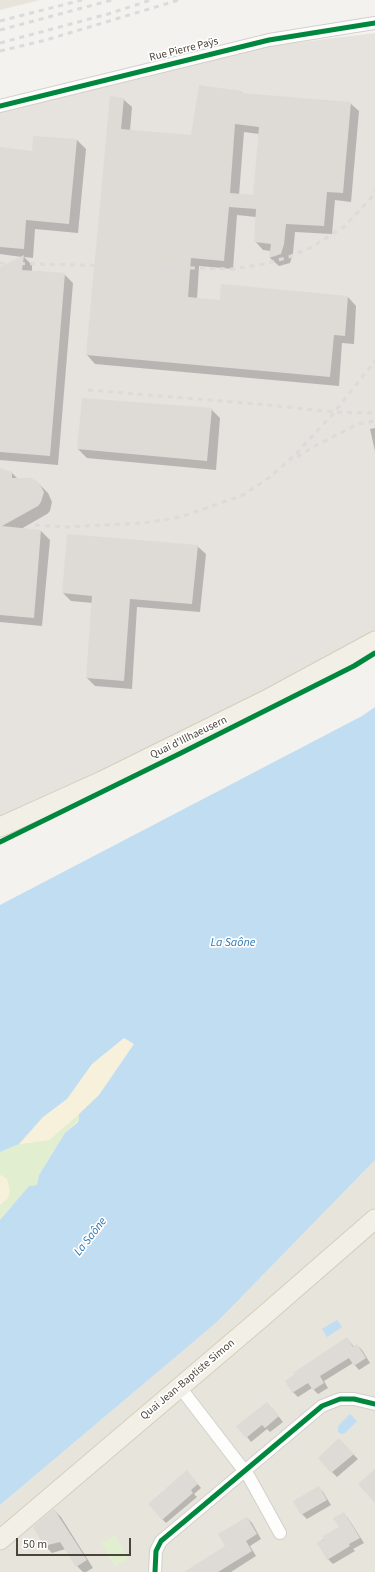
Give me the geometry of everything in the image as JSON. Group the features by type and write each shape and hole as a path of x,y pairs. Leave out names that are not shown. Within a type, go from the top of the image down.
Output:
{"main road":[{"name":"Quai d'Illhaeusern","path":"0,827 102,781 266,700 375,641"},
{"name":"Quai Jean-Baptiste Simon","path":"0,1540 375,1219"}],"street":[{"name":"Rue Pierre Paÿs","path":"0,106 269,40 375,23"},
{"path":"180,1386 245,1471 280,1533"},
{"path":"155,1572 156,1552 161,1541 322,1406 340,1400 354,1398 375,1404"}],"shaded area":[{"path":"0,0 40,0 0,10"},
{"path":"375,33 375,632 213,721 0,818 0,112 262,47"},
{"path":"375,1160 375,1572 0,1572 0,1505 217,1322"}],"green space":[{"path":"79,1114 79,1120 65,1133 39,1175 37,1185 29,1186 0,1220 0,1205 8,1198 7,1179 0,1175 0,1152 19,1144 49,1140"},
{"path":"115,1535 129,1558 115,1567 101,1543"}],"sand":[{"path":"124,1038 134,1044 99,1095 49,1140 19,1144 43,1117 67,1099 92,1064"},
{"path":"0,1175 7,1179 10,1191 8,1198 0,1205"}],"water":[{"name":"La Saône","path":"375,707 375,1160 217,1322 0,1505 0,1220 29,1186 37,1185 39,1175 65,1133 77,1123 79,1120 79,1114 99,1095 134,1044 124,1038 92,1064 67,1099 43,1117 19,1144 0,1152 0,905 362,716"},
{"path":"337,1320 342,1327 327,1337 322,1329"},
{"path":"350,1414 357,1421 345,1433 342,1434 338,1432 338,1426"}],"building":[{"path":"199,85 242,91 241,93 351,102 343,193 327,192 324,226 286,224 284,244 281,254 269,258 271,244 254,242 256,209 229,207 224,261 191,258 188,297 220,300 221,284 348,296 345,336 334,335 330,377 86,355 110,96 124,98 121,129 191,135","holes":["235,124 259,127 253,195 230,193"]},
{"path":"33,136 77,139 69,224 26,220 24,249 0,247 0,147 32,151"},
{"path":"24,255 22,270 65,273 50,456 0,452 0,267"},
{"path":"82,398 212,408 207,461 77,449"},
{"path":"0,468 12,472 12,478 31,478 35,480 39,483 44,492 38,506 2,526 41,530 34,618 0,615"},
{"path":"67,534 198,545 192,604 130,599 124,681 86,678 92,596 62,593"},
{"path":"347,1337 353,1347 357,1344 366,1358 354,1366 349,1358 320,1376 324,1383 313,1390 308,1383 292,1393 285,1381 295,1374 293,1373"},
{"path":"267,1402 279,1416 265,1428 262,1425 246,1438 236,1426"},
{"path":"339,1438 354,1454 331,1473 318,1458"},
{"path":"375,1469 375,1503 358,1484"},
{"path":"187,1470 198,1484 191,1490 193,1493 162,1520 148,1504"},
{"path":"319,1486 327,1500 301,1515 293,1501"},
{"path":"54,1509 87,1560 76,1567 60,1542 44,1546 33,1527"},
{"path":"344,1512 360,1538 327,1560 317,1543 324,1539 323,1536 339,1527 333,1518"},
{"path":"247,1517 257,1534 246,1541 252,1551 218,1572 184,1572 225,1546 218,1534"}],"railway":[{"path":"0,21 82,0"},
{"path":"0,30 112,0"},
{"path":"0,43 108,14 151,0"},
{"path":"0,51 46,40 179,0"},
{"path":"0,263 232,269 264,264 289,257 312,247 345,226 370,199 375,191"},
{"path":"35,525 67,527 144,523 181,517 243,495 270,477 294,456 332,415 375,361"},
{"path":"88,390 334,412 375,413"},
{"path":"297,457 358,424 375,421"}],"cycle path":[{"path":"0,106 269,40 375,23"},
{"path":"0,842 354,666 375,653"},
{"path":"155,1572 156,1551 161,1541 322,1406 340,1399 354,1399 375,1404"}]}
